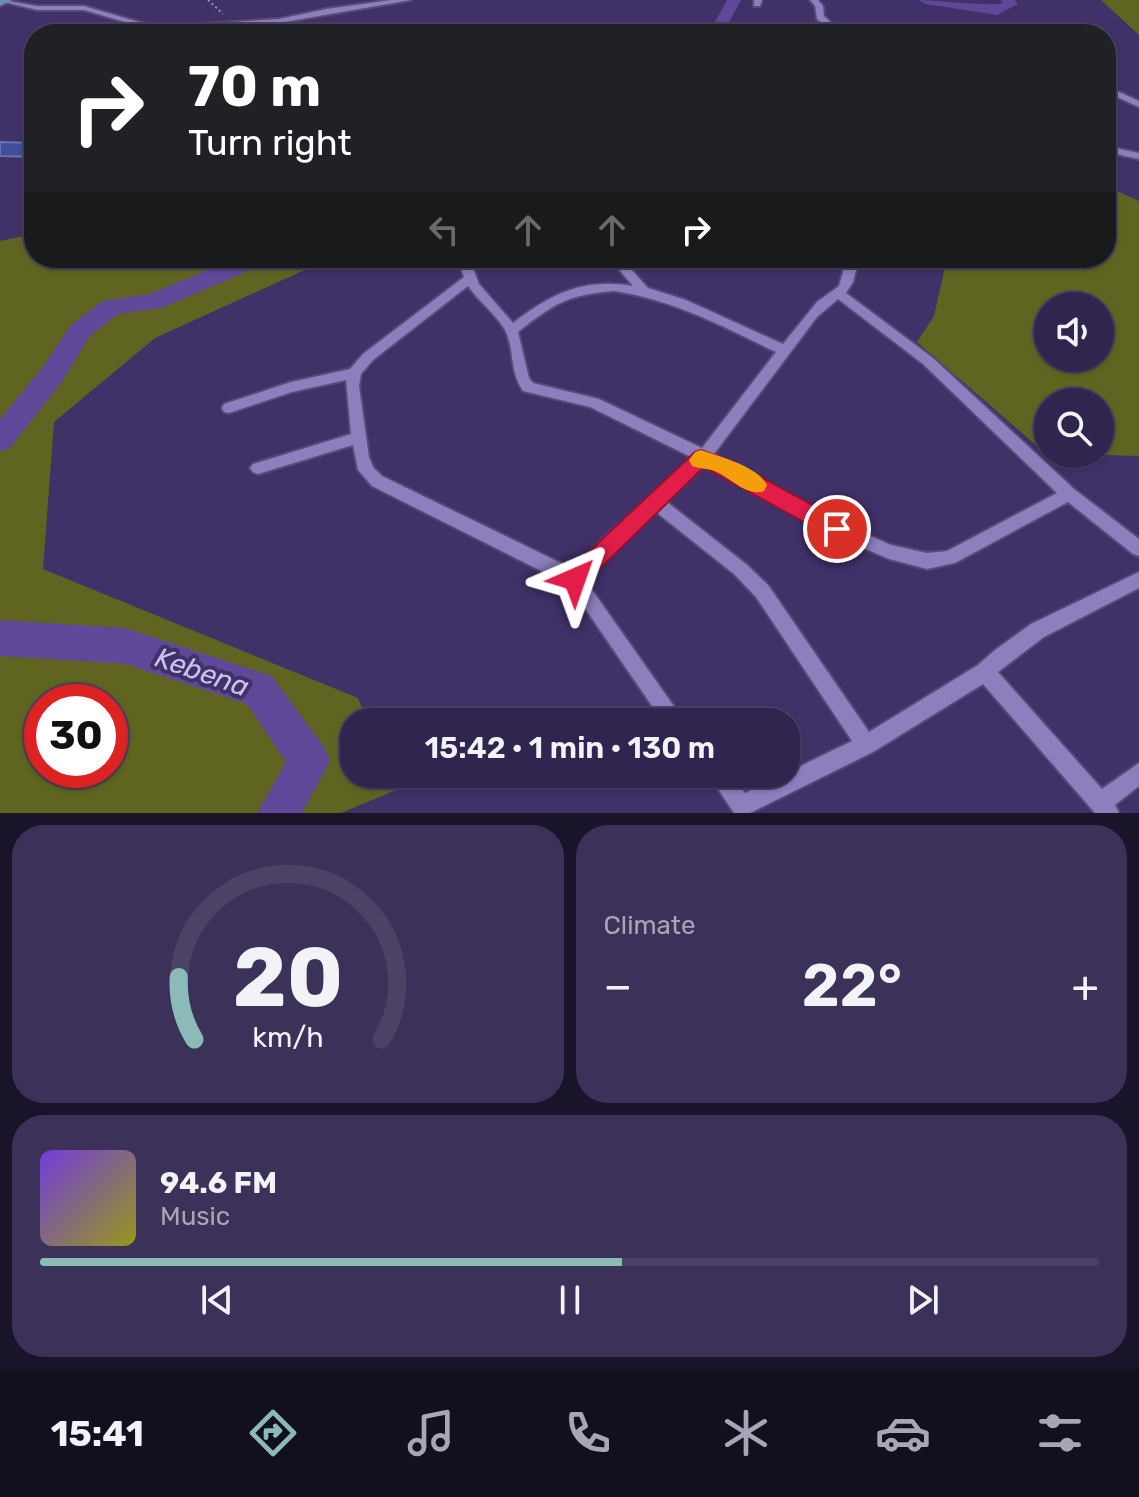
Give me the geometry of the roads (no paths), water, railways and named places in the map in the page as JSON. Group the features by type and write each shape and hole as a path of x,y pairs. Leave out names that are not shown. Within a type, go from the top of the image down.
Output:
{"main road":[{"path":"0,3 7,0"}],"street":[{"path":"7,0 37,8 84,8 138,24"},
{"path":"205,24 279,21 407,0"},
{"path":"814,0 819,6 820,17 828,24"},
{"path":"1116,94 1139,104"},
{"path":"1116,151 1139,156"},
{"path":"467,268 468,280 512,330 517,370 528,387 594,403 701,458 724,466 837,529 889,552 927,561 949,558 1069,494"},
{"path":"624,268 642,288"},
{"path":"575,579 701,458 773,371 816,310 850,282 852,268"},
{"path":"468,280 368,357 354,373 352,386 366,470 377,481 575,579 665,708"},
{"path":"512,330 532,313 562,295 616,286 642,288 679,300 785,351"},
{"path":"839,294 928,361 1069,494 1139,549"},
{"path":"229,408 302,384 354,373"},
{"path":"258,468 359,437"},
{"path":"654,501 740,569 762,591 866,745"},
{"path":"728,788 745,810 866,745 985,672 1024,637 1139,580"},
{"path":"985,672 1105,807 1139,773"}],"waterway":[{"name":"Kebena","path":"722,24 734,0"},
{"name":"Kebena","path":"926,0 997,11 1011,4 1008,0"},
{"name":"Kebena","path":"0,440 52,375 80,331 111,307 153,302 235,268"},
{"name":"Kebena","path":"0,638 126,646 259,689 310,761 278,813"}]}
